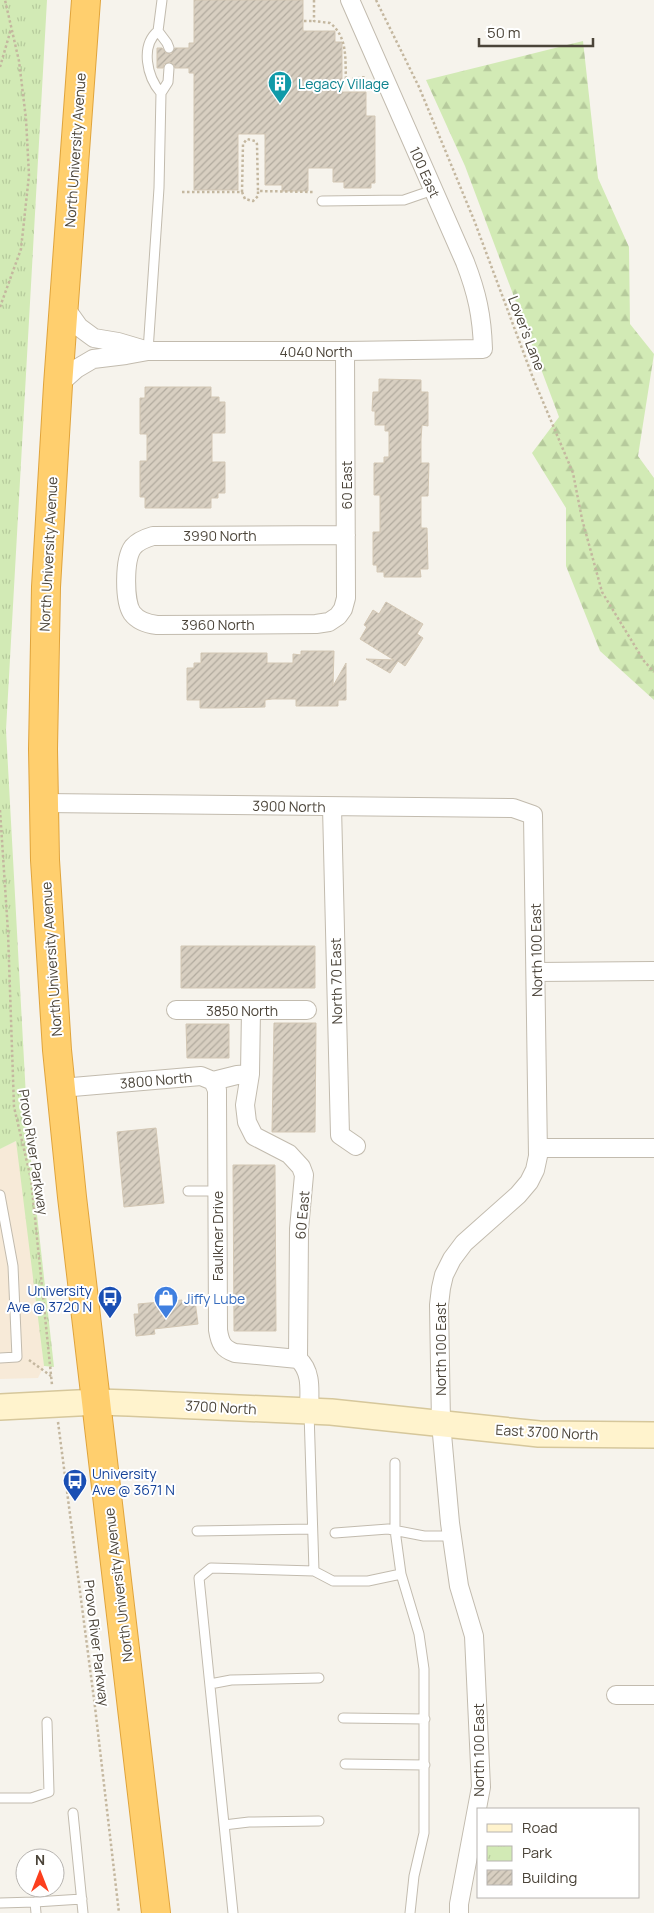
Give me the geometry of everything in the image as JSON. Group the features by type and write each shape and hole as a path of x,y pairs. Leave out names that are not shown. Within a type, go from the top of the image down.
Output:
{"highway":[{"name":"North University Avenue","path":"86,0 58,386 46,587 43,740 48,928 72,1197 156,1913"}],"main road":[{"name":"3700 North","path":"0,1407 97,1402 309,1412 441,1423"},
{"name":"East 3700 North","path":"441,1423 539,1434 654,1435"}],"street":[{"name":"100 East","path":"350,0 476,293 483,349"},
{"name":"4040 North","path":"64,306 79,327 94,338 148,350"},
{"name":"4040 North","path":"58,386 76,369 93,358 126,355 148,350 345,351 483,349"},
{"name":"60 East","path":"338,616 344,609 346,598 345,351"},
{"name":"3990 North","path":"127,581 127,562 132,549 141,540 153,536 346,535"},
{"name":"3960 North","path":"127,581 128,598 133,614 143,622 150,624 316,624 329,622 338,616"},
{"name":"3900 North","path":"44,803 512,808 533,815"},
{"name":"North 70 East","path":"332,807 340,1135 356,1146"},
{"name":"North 100 East","path":"477,1808 481,1787 474,1636 459,1586 452,1536 441,1423 439,1305 444,1274 452,1259 464,1243 518,1195 535,1170 539,1148 533,815"},
{"path":"536,972 654,971"},
{"name":"3850 North","path":"176,1010 308,1010"},
{"name":"60 East","path":"251,1010 250,1074 245,1113 250,1131 262,1141 289,1154 301,1167 304,1176 299,1229 298,1359"},
{"name":"3800 North","path":"61,1088 201,1076 213,1081 250,1074"},
{"name":"Faulkner Drive","path":"213,1081 217,1090 219,1339 227,1350 235,1353 298,1359"},
{"path":"539,1148 654,1148"},
{"path":"298,1359 304,1364 309,1377 309,1412"},
{"path":"616,1695 654,1695"},
{"name":"North 100 East","path":"459,1913 459,1904 477,1808"}],"lane":[{"path":"160,93 154,86 149,71 148,48 151,37 158,31 162,0"},
{"path":"158,31 164,37 169,48"},
{"path":"148,350 159,188 160,93 168,82 169,68"},
{"path":"322,201 404,200 433,190"},
{"path":"188,1191 218,1191"},
{"path":"0,1195 13,1266 17,1357 0,1358"},
{"path":"309,1412 314,1571"},
{"path":"395,1463 395,1530 401,1574 419,1634 424,1668 424,1833 414,1876 410,1913"},
{"path":"197,1531 312,1529"},
{"path":"335,1533 388,1529 424,1536 452,1536"},
{"path":"233,1913 199,1578 211,1568 314,1571 333,1581 368,1581 401,1574"},
{"path":"210,1684 231,1680 319,1678"},
{"path":"343,1718 424,1719"},
{"path":"0,1798 31,1798 49,1792 47,1722"},
{"path":"345,1764 425,1764"},
{"path":"73,1813 83,1913"},
{"path":"224,1825 249,1822 319,1821"},
{"path":"0,1903 82,1899"},
{"path":"35,1902 36,1913"}],"path":[{"path":"0,307 21,249 29,174 26,119 19,61 5,0"},
{"path":"314,0 314,21"},
{"name":"Lover's Lane","path":"376,0 419,87 471,211 533,378 573,474 582,520 602,592 644,661 654,672"},
{"path":"304,21 330,23 342,36 346,80 370,77"},
{"path":"0,67 11,28"},
{"path":"247,139 255,141 257,144 258,196 253,201 246,199 242,192 243,144 247,139"},
{"path":"258,191 314,192"},
{"path":"182,192 242,192"},
{"name":"Provo River Parkway","path":"0,810 8,932 14,1107 31,1179 51,1376 92,1678 119,1913"},
{"path":"29,1360 51,1376"}],"shaded area":[{"path":"16,1141 25,1181 44,1366 38,1378 0,1379 0,1149"}],"green space":[{"path":"0,0 47,0 6,730 28,1134 54,1367 44,1366 16,1141 0,1149"},
{"path":"583,41 598,178 629,247 630,324 654,354 638,456 654,478 654,700 600,651 566,566 566,508 532,453 559,417 465,166 426,80"}],"building":[{"name":"Legacy Village","path":"194,0 303,0 303,31 335,31 335,42 342,42 342,92 366,92 366,116 375,116 375,183 371,183 371,188 344,188 344,182 333,182 333,168 308,168 308,191 282,191 282,185 265,185 265,134 238,134 238,190 194,190 194,73 189,73 189,68 175,68 170,62 164,64 163,68 157,68 157,48 162,48 166,53 171,54 175,48 189,48 189,43 194,43"},
{"path":"379,379 421,380 421,392 428,392 428,426 422,425 421,463 429,463 428,496 421,496 421,528 427,528 428,569 420,569 421,577 384,577 384,572 377,572 377,565 373,565 373,532 380,532 380,495 374,495 374,463 384,463 384,457 389,457 389,431 385,431 385,425 375,425 375,411 372,411 373,392 379,392"},
{"path":"145,387 211,387 211,397 219,397 219,402 225,402 225,433 212,433 212,462 225,462 225,493 218,493 218,498 211,498 211,508 145,508 145,497 140,497 140,461 147,461 147,434 140,434 140,398 145,398"},
{"path":"386,602 423,624 417,634 423,638 405,666 398,661 390,673 366,659 394,660 360,639 367,627 364,625 373,610 379,614"},
{"path":"301,651 334,651 333,686 346,663 346,700 338,700 338,706 296,706 296,699 272,699 265,700 265,707 200,708 200,700 187,700 187,668 194,668 194,663 201,663 201,653 267,653 267,663 293,663 293,654 301,655"},
{"path":"181,946 315,946 315,988 181,988"},
{"path":"274,1023 316,1023 315,1132 272,1132"},
{"path":"186,1024 229,1024 229,1058 187,1058"},
{"path":"156,1128 164,1203 124,1207 117,1132"},
{"path":"233,1165 275,1165 276,1331 234,1331"},
{"name":"Jiffy Lube","path":"182,1300 183,1303 195,1301 198,1324 154,1329 155,1334 136,1336 134,1314 139,1314 138,1304"}],"place":[{"name":"Legacy Village","path":"280,104"},
{"name":"University Ave @ 3720 N","path":"110,1319"},
{"name":"Jiffy Lube","path":"166,1319"},
{"name":"University Ave @ 3671 N","path":"75,1502"}]}
